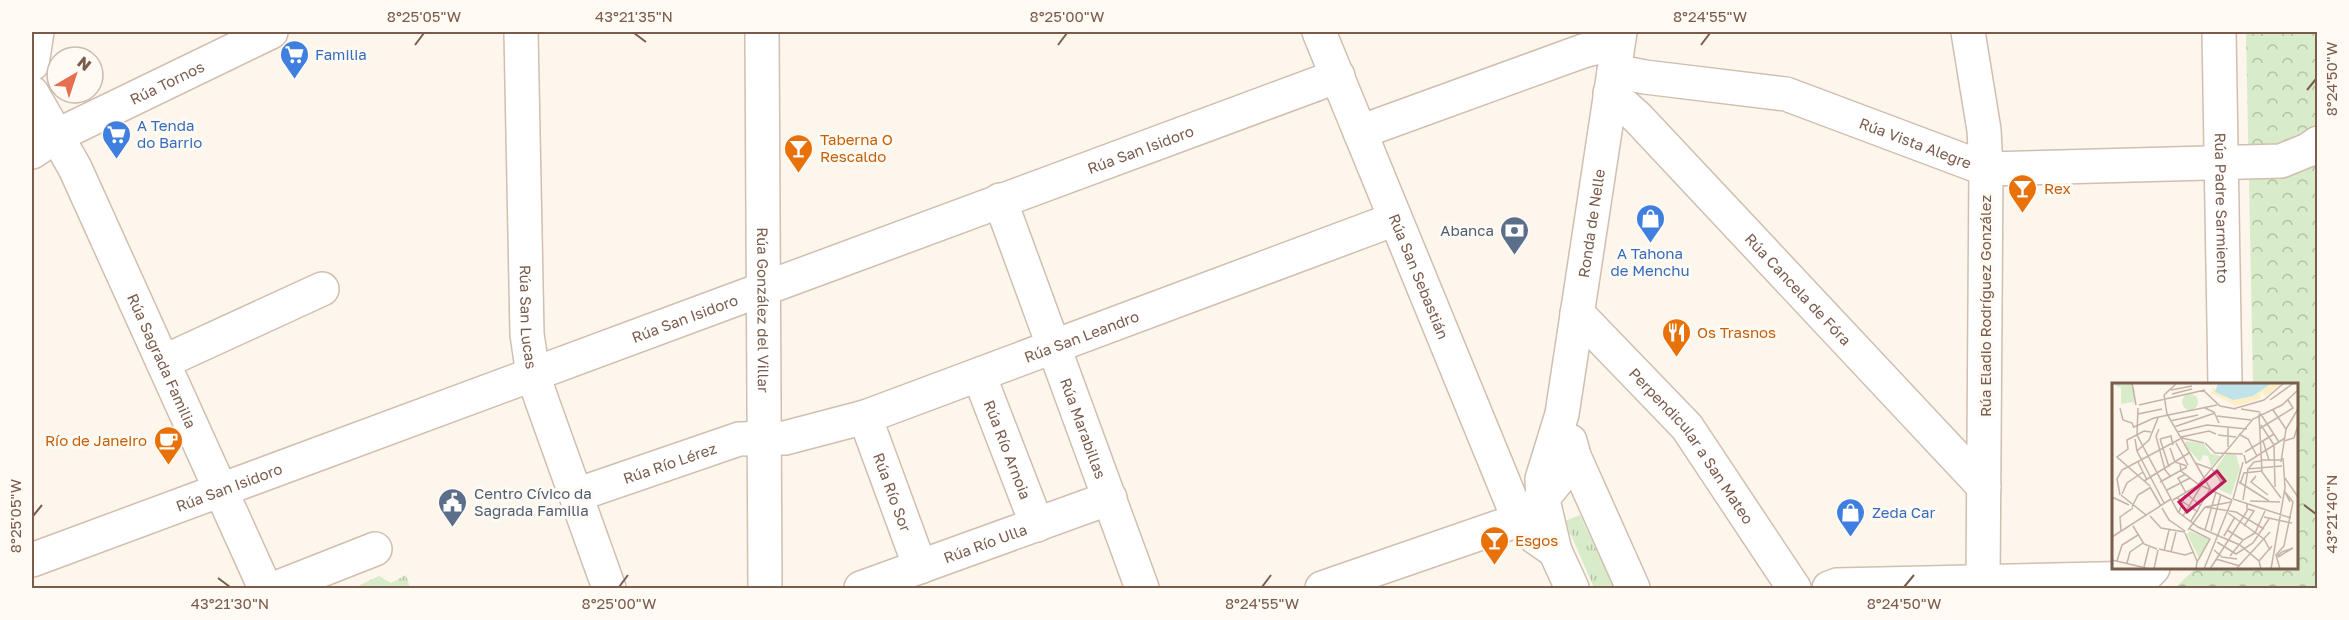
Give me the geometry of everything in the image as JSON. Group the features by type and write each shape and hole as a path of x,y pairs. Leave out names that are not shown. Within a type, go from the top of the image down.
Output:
{"street":[{"path":"32,64 37,32"},
{"name":"Rúa Tornos","path":"44,144 271,32"},
{"name":"Rúa San Lucas","path":"521,32 527,334 533,375 609,588"},
{"name":"Rúa González del Villar","path":"762,32 765,588"},
{"name":"Rúa San Sebastián","path":"1319,32 1395,219 1531,510"},
{"name":"Rúa Eladio Rodríguez González","path":"1968,32 1984,130 1986,169 1983,582"},
{"name":"Rúa Padre Sarmiento","path":"2219,32 2225,383"},
{"path":"1360,132 1583,51 1616,59"},
{"name":"Rúa Vista Alegre","path":"1616,59 1645,77 1786,94 1986,169 2280,161 2308,150 2318,143"},
{"name":"Ronda de Nelle","path":"1531,510 1562,414 1616,59"},
{"name":"Rúa Cancela de Fóra","path":"1616,59 1638,118 1984,487"},
{"name":"Rúa San Isidoro","path":"32,560 1338,76"},
{"name":"Rúa Sagrada Familia","path":"32,93 44,144 75,168 265,588"},
{"name":"Rúa Marabillas","path":"1000,200 1142,588"},
{"name":"Rúa San Leandro","path":"764,438 785,438 865,417 1395,219"},
{"path":"163,362 322,290"},
{"name":"Perpendicular a San Mateo","path":"1577,313 1687,427 1794,588"},
{"name":"Rúa Río Arnoia","path":"980,375 1037,525"},
{"name":"Ronda de Nelle","path":"1562,414 1574,456 1633,588"},
{"name":"Rúa Río Sor","path":"865,417 920,567"},
{"name":"Rúa Río Lérez","path":"576,495 738,439 764,438"},
{"path":"1322,588 1531,510 1561,478 1574,456"},
{"name":"Rúa Río Ulla","path":"861,588 1110,498"},
{"path":"1531,510 1535,537 1555,551 1572,588"},
{"path":"276,588 375,549"},
{"path":"1829,588 1837,585 2143,578 2151,569"}],"green space":[{"path":"2246,32 2317,32 2317,588 2175,588 2195,569 2298,569 2298,383 2253,383"},
{"path":"1580,515 1614,588 1594,588 1565,521"},
{"path":"406,575 410,588 354,588 379,576 391,583"}],"place":[{"name":"Familia","path":"294,80"},
{"name":"A Tenda do Barrio","path":"116,160"},
{"name":"Taberna O Rescaldo","path":"799,174"},
{"name":"Rex","path":"2023,214"},
{"name":"A Tahona de Menchu","path":"1650,244"},
{"name":"Abanca","path":"1515,256"},
{"name":"Os Trasnos","path":"1676,358"},
{"name":"Río de Janeiro","path":"168,466"},
{"name":"Centro Cívico da Sagrada Familia","path":"453,528"},
{"name":"Zeda Car","path":"1851,538"},
{"name":"Esgos","path":"1494,566"}]}
